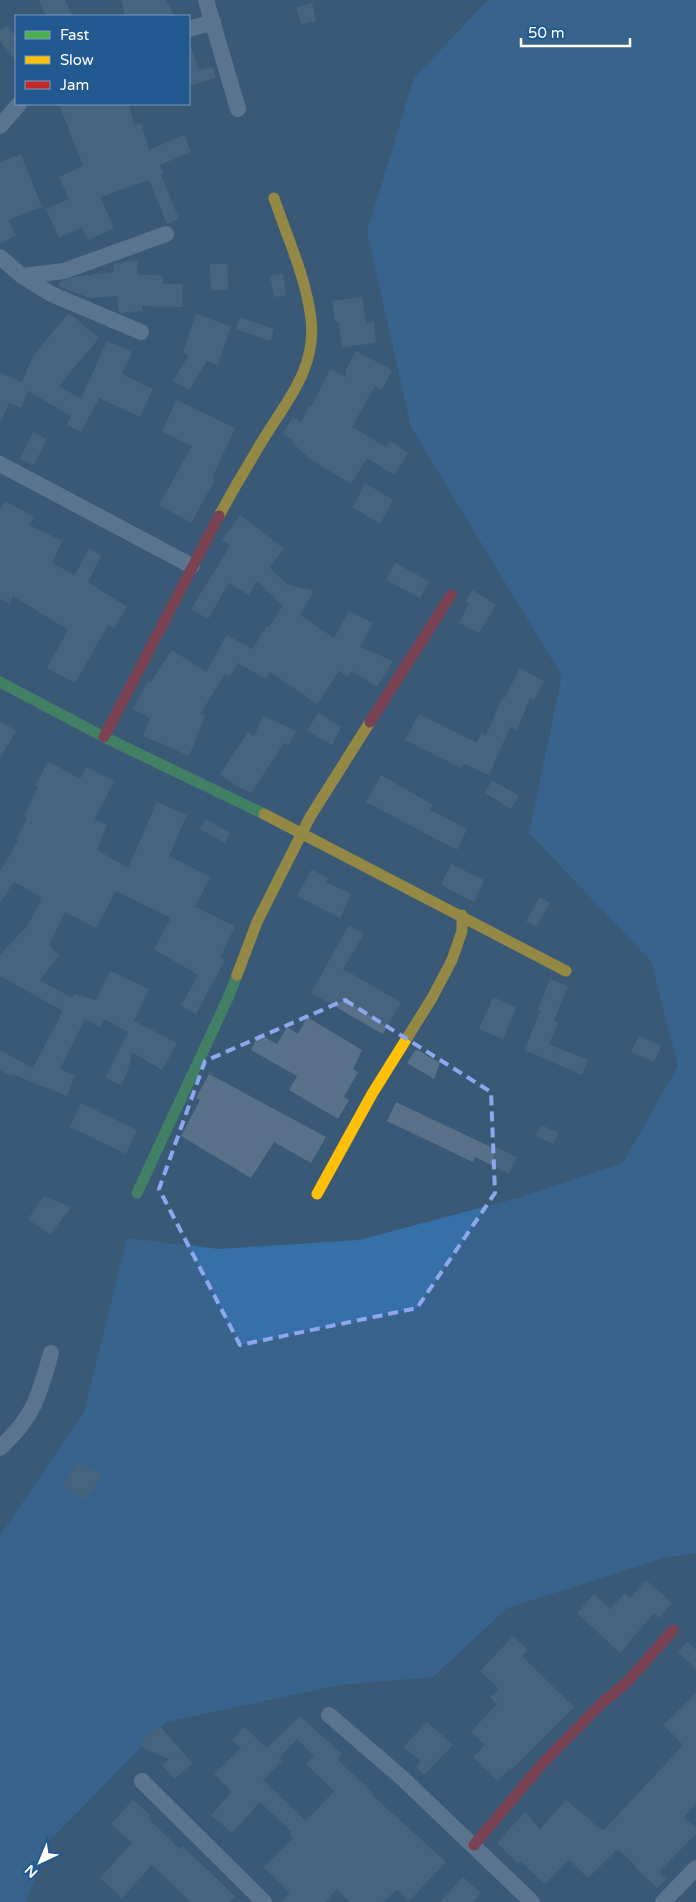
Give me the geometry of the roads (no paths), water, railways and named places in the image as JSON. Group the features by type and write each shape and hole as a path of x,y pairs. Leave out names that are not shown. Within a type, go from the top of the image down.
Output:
{"street":[{"path":"206,0 214,22 238,110"},
{"path":"190,29 214,22"},
{"path":"0,126 18,105"},
{"path":"104,738 221,512 302,378 310,352 311,319 301,276 274,198"},
{"path":"22,276 64,271 166,234"},
{"path":"0,257 22,276 51,294 141,332"},
{"path":"0,464 192,566"},
{"path":"137,1193 228,998 257,922 303,833 330,783 451,594"},
{"path":"0,682 104,738 303,833 566,971"},
{"path":"317,1194 372,1094 432,998 452,960 462,931 462,916"},
{"path":"0,1448 15,1435 31,1413 41,1391 51,1353"},
{"path":"474,1845 541,1765 600,1705 629,1680 673,1630"},
{"path":"329,1715 400,1776 532,1902"},
{"path":"142,1781 262,1902"},
{"path":"663,1902 696,1868"}]}
